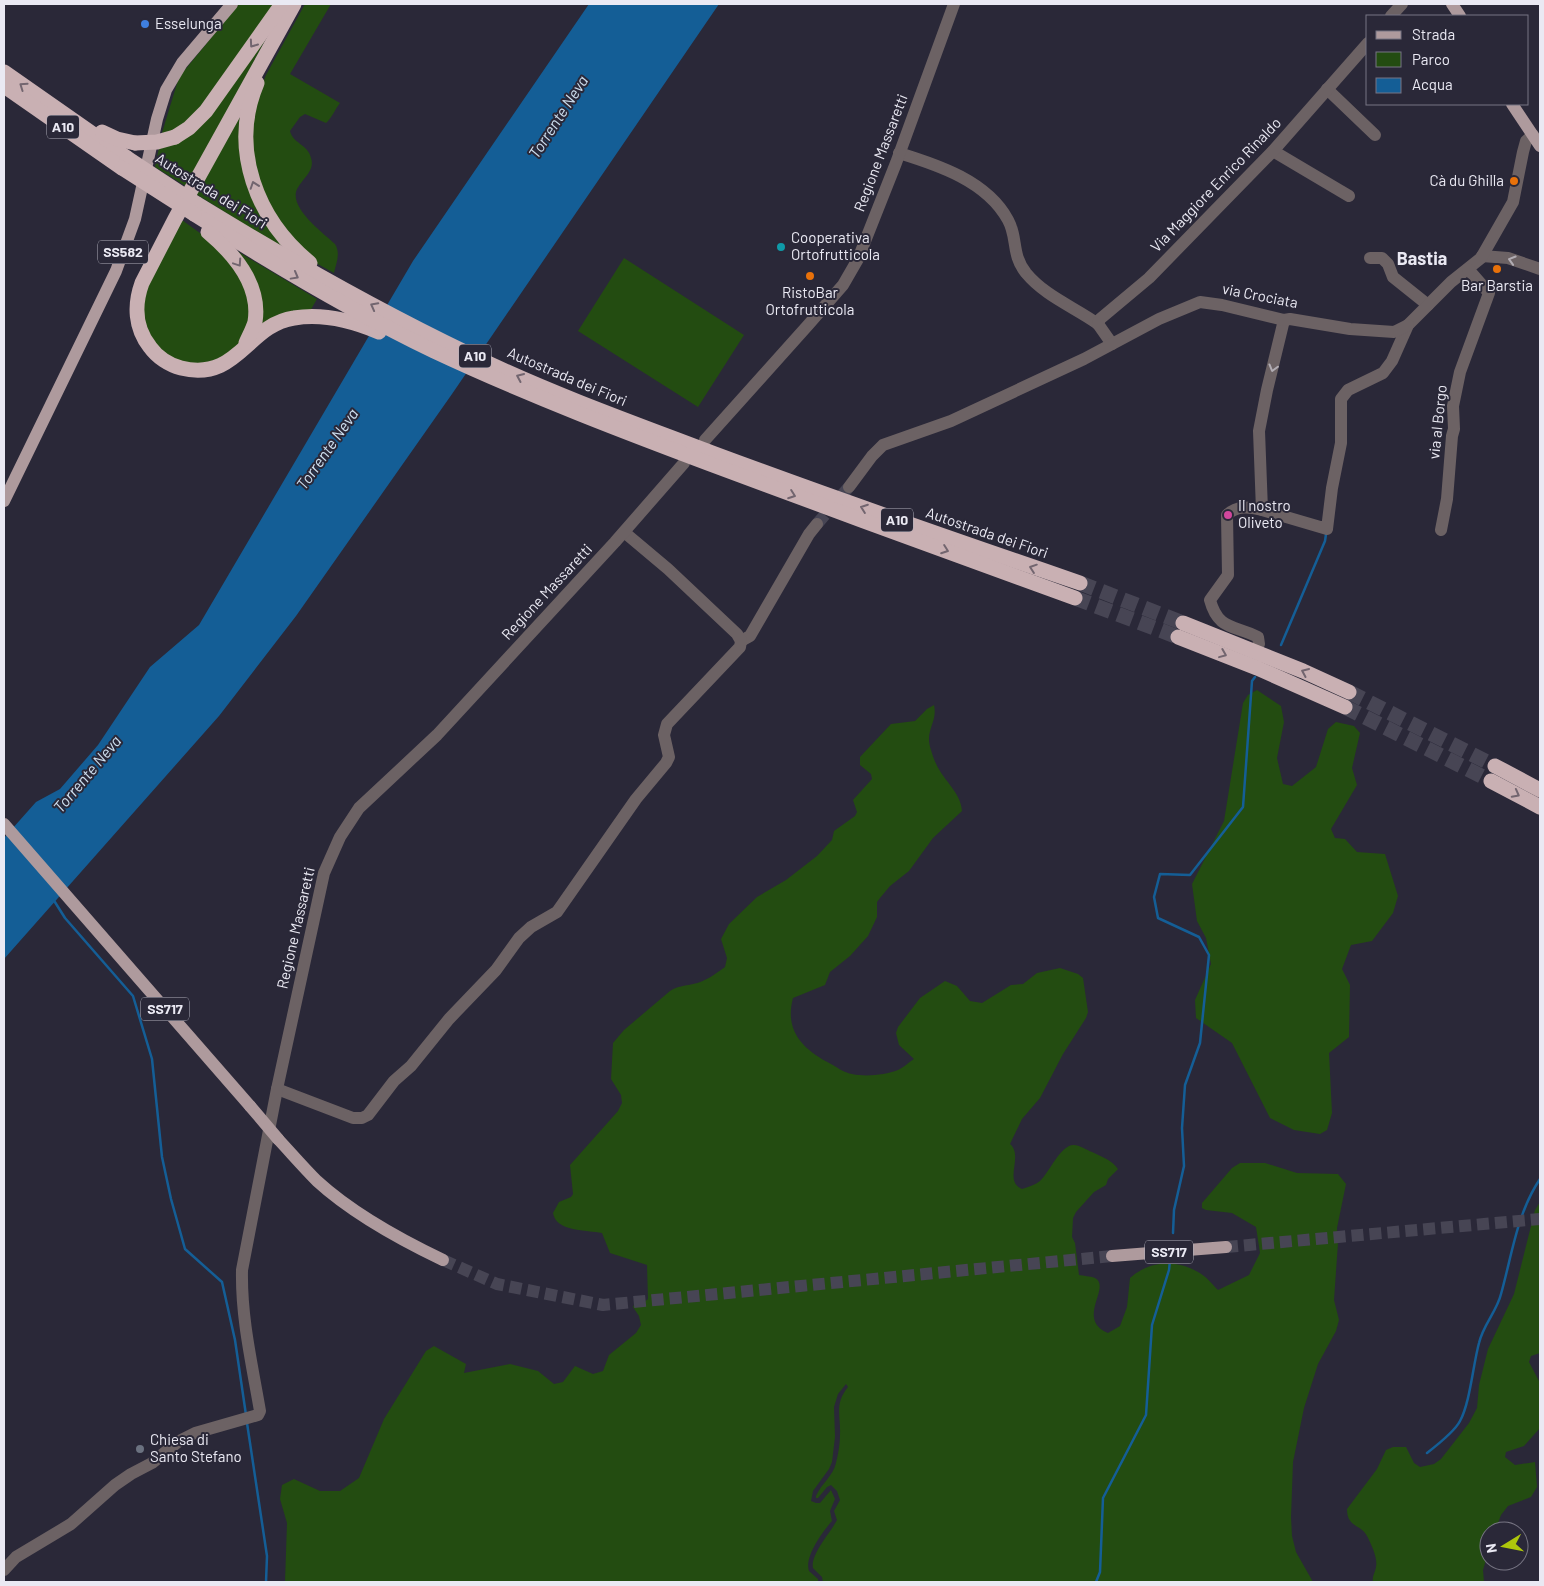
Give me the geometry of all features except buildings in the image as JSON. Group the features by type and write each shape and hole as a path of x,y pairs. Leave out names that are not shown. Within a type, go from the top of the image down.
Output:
{"highway":[{"path":"42,99 117,139 135,143 157,142 174,136 189,128 206,111 282,4"},
{"path":"294,4 175,218 142,283 137,301 137,318 142,336 153,351 168,363 187,369 207,370 223,364 244,349 266,329 294,318 320,317 352,322 432,350"},
{"path":"268,48 250,103 246,126 247,156 252,182 262,206 274,225 288,243 337,293"},
{"name":"Autostrada dei Fiori","path":"4,72 193,212"},
{"name":"Autostrada dei Fiori","path":"4,86 125,163 154,189 193,212 263,244 337,293 432,350 501,382 1080,584"},
{"path":"193,212 208,232 231,253 252,290 256,313 253,329 244,349"},
{"name":"Autostrada dei Fiori","path":"337,293 550,390 611,421 1075,598"},
{"path":"1178,637 1258,668 1347,699 1303,671 1183,622"},
{"path":"1496,766 1540,790"},
{"path":"1491,781 1540,807"}],"main road":[{"name":"SS582","path":"4,501 116,271 135,219 157,118 166,90 182,63 232,4"},
{"path":"1452,4 1459,15"},
{"path":"1513,105 1537,140"},
{"name":"SS717","path":"4,824 278,1139 318,1181 392,1234 443,1260"},
{"name":"SS717","path":"1112,1256 1226,1247"}],"street":[{"name":"Regione Massaretti","path":"704,440 843,285 858,259 954,4"},
{"path":"1392,15 1402,4"},
{"name":"Via Maggiore Enrico Rinaldo","path":"1098,324 1100,319 1149,278 1273,151 1366,45"},
{"path":"1327,89 1375,135"},
{"path":"1259,644 1258,637 1225,624 1220,620 1214,612 1210,600 1228,575 1227,515 1233,510 1249,507 1328,529 1332,488 1341,443 1341,399 1348,390 1383,373 1392,361 1408,325 1451,282 1482,256 1513,202 1526,141 1537,140"},
{"path":"1273,151 1349,196"},
{"path":"899,153 931,164 972,182 990,197 1008,220 1016,255 1019,263 1028,275 1043,290 1098,324 1112,344"},
{"path":"1482,256 1508,258 1540,269"},
{"path":"1370,258 1382,258 1388,264 1393,277 1428,305"},
{"name":"via al Borgo","path":"1441,530 1447,499 1454,429 1453,406 1460,372 1489,293 1468,269"},
{"name":"via Crociata","path":"849,487 872,456 883,445 952,421 1026,387 1159,319 1200,302 1222,304 1284,320 1290,319 1350,330 1394,332 1408,325"},
{"path":"1262,510 1259,431 1284,320"},
{"name":"Regione Massaretti","path":"4,1570 16,1557 71,1524 115,1485 152,1463 179,1441 195,1432 251,1416 241,1296 242,1270 277,1089 324,873 332,852 359,808 437,734 624,532 684,463"},
{"path":"741,641 750,636 809,534 817,524"},
{"path":"277,1089 353,1118 362,1118 368,1115 394,1081 411,1066 449,1018 496,970 519,938 531,927 557,912 636,799 666,763 669,757 664,735 667,724 740,647 741,641 737,634 668,569 624,532"}],"green space":[{"path":"239,4 278,4 235,65 186,125 161,136 179,77"},
{"path":"305,4 331,4 290,74 340,103 326,123 305,114 300,117 290,131 294,139 307,150 312,161 309,172 296,192 296,199 309,221 335,244 338,255 334,273 314,262 265,204 250,146 256,100 266,75"},
{"path":"277,18 187,187 155,167 159,148 169,146"},
{"path":"238,117 241,119 281,245 279,246 196,194"},
{"path":"182,220 215,244 245,285 251,316 242,340 231,353 212,362 192,364 167,357 159,351 143,324 144,294"},
{"path":"237,251 317,299 309,313 259,329"},
{"path":"624,258 744,335 698,407 578,331"},
{"path":"1257,690 1281,706 1284,722 1277,758 1283,784 1292,786 1316,767 1328,729 1336,722 1354,726 1360,733 1352,768 1357,785 1331,829 1335,838 1345,839 1357,852 1385,854 1398,896 1393,913 1372,941 1351,945 1342,969 1350,985 1349,1037 1329,1053 1332,1113 1327,1130 1320,1134 1294,1130 1270,1118 1232,1043 1196,1018 1195,1000 1211,964 1206,938 1197,921 1192,884 1224,821 1243,703 1248,695"},
{"path":"934,705 935,711 929,743 939,769 957,795 962,811 933,838 909,871 890,886 880,898 877,902 877,917 868,936 850,956 830,972 825,985 793,998 791,1021 794,1030 812,1053 844,1071 863,1075 893,1072 914,1059 899,1045 896,1033 898,1027 920,998 945,981 957,986 970,1001 982,1003 1011,985 1023,984 1037,973 1060,968 1078,974 1083,978 1088,1012 1086,1018 1063,1054 1040,1098 1022,1119 1010,1144 1014,1149 1015,1155 1014,1180 1022,1189 1040,1181 1064,1149 1069,1146 1078,1146 1110,1161 1118,1169 1108,1179 1106,1185 1094,1192 1073,1218 1072,1237 1075,1243 1079,1275 1095,1278 1099,1282 1100,1288 1094,1320 1099,1327 1108,1333 1120,1326 1127,1307 1130,1278 1145,1268 1162,1264 1180,1265 1201,1274 1218,1290 1249,1275 1260,1253 1256,1227 1232,1213 1202,1208 1202,1203 1232,1168 1240,1163 1265,1163 1297,1173 1338,1174 1346,1184 1337,1228 1338,1243 1334,1300 1339,1320 1336,1331 1318,1364 1304,1408 1293,1462 1292,1536 1296,1552 1313,1582 823,1582 822,1577 813,1568 813,1563 818,1550 837,1520 834,1511 840,1500 837,1491 831,1485 818,1498 816,1496 836,1463 840,1438 839,1410 841,1399 848,1387 846,1384 838,1394 834,1407 835,1437 832,1462 813,1491 811,1501 820,1503 831,1490 835,1499 830,1511 832,1521 819,1538 809,1559 809,1571 818,1579 818,1582 285,1582 287,1523 280,1499 282,1485 294,1479 320,1491 340,1491 359,1478 384,1419 426,1351 434,1346 466,1364 464,1373 510,1364 538,1371 554,1384 563,1382 575,1366 593,1374 603,1371 609,1355 636,1333 641,1325 639,1316 633,1307 635,1303 644,1302 648,1299 647,1265 610,1253 602,1233 566,1227 555,1219 553,1213 559,1202 571,1197 573,1194 570,1165 618,1111 622,1103 621,1095 611,1079 613,1043 624,1030 670,991 702,981 725,967 727,958 721,939 729,924 757,897 786,880 817,856 832,840 834,831 855,816 857,812 853,800 872,779 871,774 860,765 860,757 891,724 915,721"},
{"path":"1540,1202 1540,1353 1531,1356 1529,1362 1540,1383 1540,1428 1524,1446 1506,1452 1505,1457 1515,1465 1535,1462 1537,1487 1531,1497 1508,1506 1499,1521 1479,1521 1479,1571 1483,1571 1484,1582 1373,1582 1376,1569 1374,1551 1364,1532 1349,1520 1347,1509 1377,1469 1386,1450 1393,1447 1406,1447 1414,1463 1420,1467 1434,1464 1441,1459 1469,1423 1477,1408 1479,1385 1488,1349 1514,1294 1535,1210"}],"water":[{"name":"Torrente Neva","path":"589,4 719,4 452,394 296,616 219,716 4,959 4,838 36,802 60,789 98,745 150,667 199,625 413,261"}],"waterway":[{"path":"1281,645 1325,541 1326,534"},
{"path":"1173,1233 1174,1210 1184,1166 1182,1128 1185,1085 1200,1043 1209,955 1199,937 1158,918 1154,897 1160,874 1190,875 1243,807 1252,681 1255,677"},
{"path":"53,899 65,918 133,996 152,1059 162,1157 171,1199 185,1249 222,1282 235,1340 246,1415"},
{"path":"1427,1453 1445,1438 1460,1421 1469,1394 1481,1336 1499,1300 1520,1220 1540,1179"},
{"path":"1096,1582 1100,1572 1103,1498 1146,1415 1152,1325 1169,1270 1170,1260"},
{"path":"247,1423 267,1556 266,1582"}],"tunnel":[{"path":"817,524 849,487"},
{"path":"1080,583 1183,623"},
{"path":"1075,598 1178,637"},
{"path":"1349,692 1495,766"},
{"path":"1345,707 1491,781"},
{"path":"1226,1247 1540,1219"},
{"path":"443,1260 497,1284 603,1305 1112,1256"}],"place":[{"name":"Esselunga","path":"145,24"},
{"name":"Cà du Ghilla","path":"1514,181"},
{"name":"Cooperativa Ortofrutticola","path":"781,247"},
{"name":"Bar Barstia","path":"1497,269"},
{"name":"RistoBar Ortofrutticola","path":"810,276"},
{"name":"Il nostro Oliveto","path":"1228,515"},
{"name":"Chiesa di Santo Stefano","path":"140,1449"}],"district":[{"name":"Bastia","path":"1422,259"}]}
